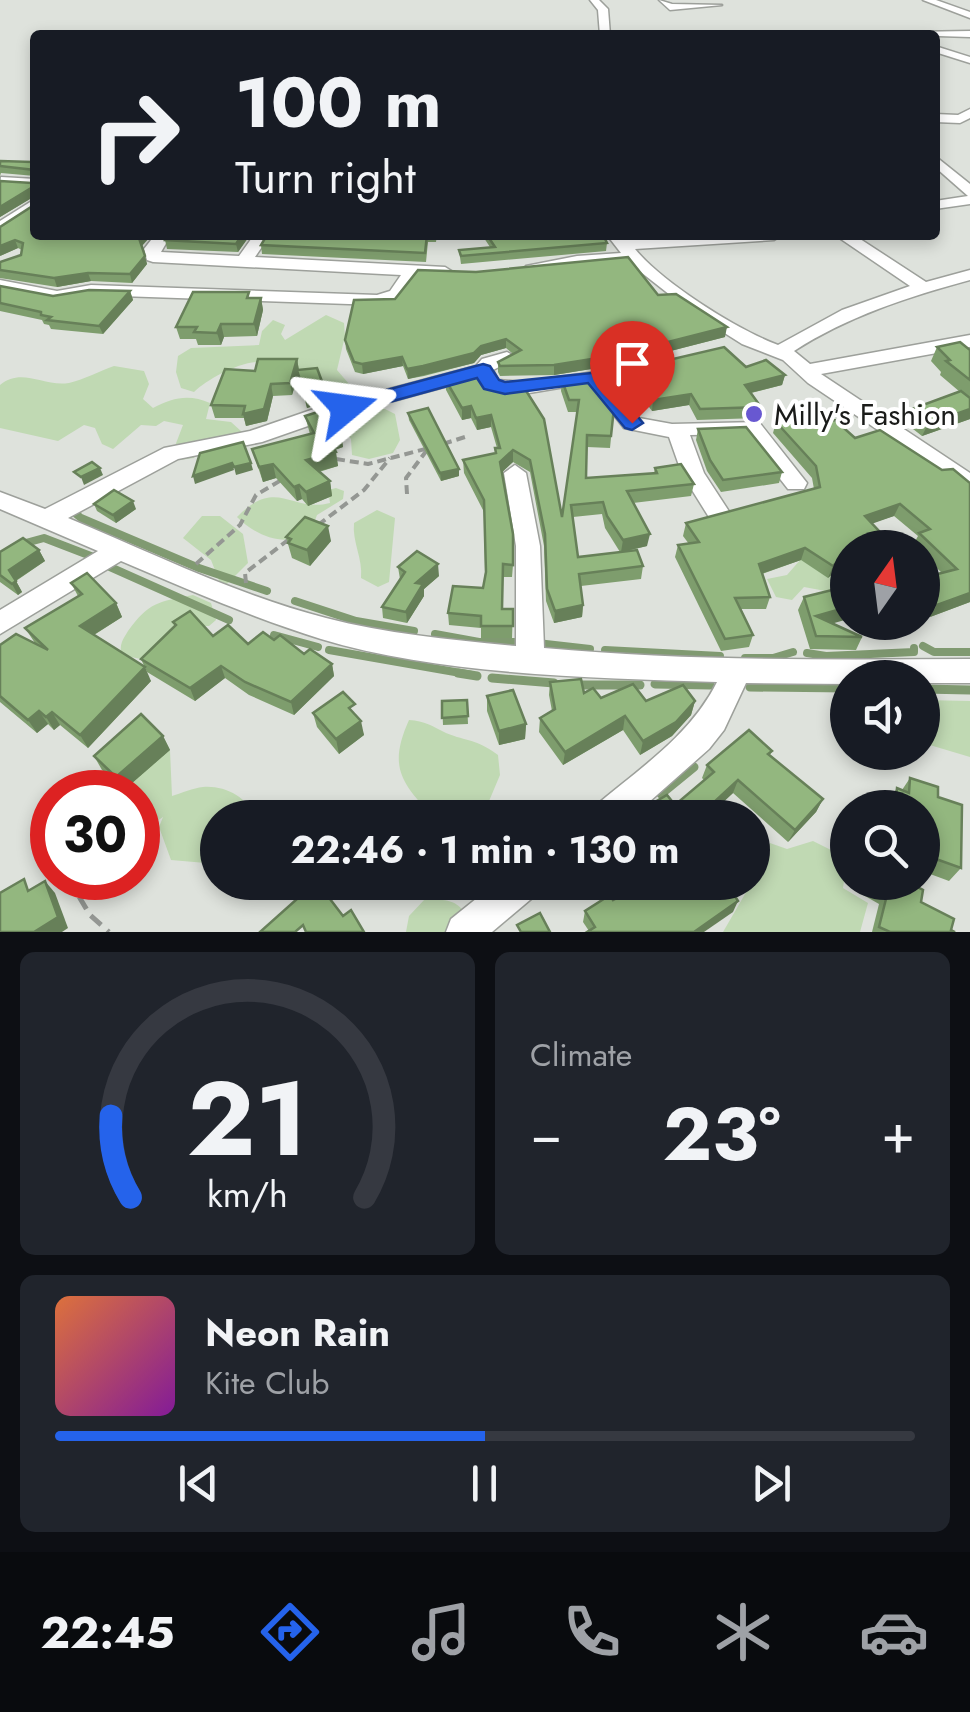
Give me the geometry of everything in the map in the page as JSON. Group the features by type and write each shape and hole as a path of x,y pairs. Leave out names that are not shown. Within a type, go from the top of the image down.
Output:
{"street":[{"path":"594,0 603,9 605,30"},
{"path":"663,0 670,8 718,6"},
{"path":"927,0 969,13"},
{"path":"940,35 970,34"},
{"path":"940,51 970,60"},
{"path":"940,118 960,119 970,113"},
{"path":"940,165 970,192"},
{"path":"1,181 30,183"},
{"path":"940,204 970,200"},
{"path":"0,228 30,207"},
{"path":"159,240 152,249 152,257 465,273"},
{"path":"244,262 259,240"},
{"path":"517,271 624,246 706,240"},
{"path":"851,240 923,287"},
{"path":"624,246 699,309 748,340 781,350 970,484"},
{"path":"0,284 37,294 70,297 91,290 378,300 396,296 412,270"},
{"path":"781,350 822,322 970,275"},
{"path":"719,350 748,340"},
{"path":"806,371 970,340"},
{"path":"48,519 172,453 254,436 483,370 490,363 507,358"},
{"path":"483,370 491,384 505,388 675,363"},
{"path":"594,376 632,423 675,431 750,427 796,483"},
{"path":"675,431 693,474 720,516"},
{"path":"515,474 528,546 530,661"},
{"path":"4,506 48,519 199,584 324,629 429,650 530,661 737,671 970,671"},
{"path":"0,623 119,550"},
{"path":"627,800 714,721 737,671"},
{"path":"464,932 504,900"}],"path":[{"path":"336,459 368,464 465,437"},
{"path":"407,494 406,478 428,448"},
{"path":"306,529 322,523 352,500 390,458"},
{"path":"198,562 242,524 253,511 256,495 284,478"},
{"path":"248,582 244,574 290,540"},
{"path":"81,900 90,915 109,932"}],"green space":[{"path":"326,315 344,323 337,370 356,392 344,399 334,398 320,381 259,362 229,370 194,392 181,388 176,372 178,356 191,348 259,345 262,331 273,320 285,325 281,334 285,340"},
{"path":"114,366 144,371 149,384 143,399 153,408 182,398 210,403 206,419 231,422 242,432 237,444 225,446 208,438 199,442 194,458 180,460 175,446 183,425 164,421 156,426 141,425 113,449 102,444 95,428 84,425 58,441 0,428 0,385 8,380 69,383"},
{"path":"381,407 395,414 400,440 393,453 369,459 352,455 351,439 334,420 337,413"},
{"path":"328,490 344,491 343,499 317,515 311,528 292,539 269,537 237,517 251,505 274,497 305,504 330,503"},
{"path":"377,510 395,518 389,582 378,587 361,578 354,530 354,523"},
{"path":"202,516 220,516 243,534 248,563 227,584 220,583 211,560 183,538"},
{"path":"801,559 830,573 830,592 804,587 792,600 776,597 767,579 787,575"},
{"path":"193,595 211,603 216,620 209,626 183,626 146,660 121,655 126,634 149,609"},
{"path":"940,700 970,701 970,757 940,748"},
{"path":"409,720 424,723 498,755 500,775 489,800 418,800 401,773 399,750"},
{"path":"170,750 172,796 211,787 243,800 200,800 200,863 171,860 160,830 160,770 146,770"},
{"path":"813,841 830,850 830,900 868,903 860,932 723,932 742,900 770,900 770,843 787,849"},
{"path":"424,900 448,901 465,913 453,932 406,932 409,916"}],"building":[{"path":"0,161 30,162 30,169 0,166"},
{"path":"0,181 30,183 30,189 0,207"},
{"path":"30,208 30,240 140,240 145,256 130,274 88,273 54,278 0,270 0,262 21,255 23,243 15,240 0,246 0,227"},
{"path":"165,240 239,240 236,244"},
{"path":"264,240 426,240 425,253 261,245"},
{"path":"490,240 607,243 461,256 459,250 495,247"},
{"path":"628,257 658,295 676,294 727,327 617,355 554,365 500,366 498,362 521,350 506,339 481,346 474,353 407,369 402,357 362,364 354,362 345,340 354,300 395,299 418,270 476,272"},
{"path":"0,286 53,296 89,290 130,291 99,326 47,320 51,317 41,312 0,303"},
{"path":"193,292 249,292 247,298 261,298 254,324 221,324 217,333 194,332 197,327 176,327"},
{"path":"960,342 970,350 970,380 946,361 950,360 937,347"},
{"path":"724,347 746,367 766,360 785,375 745,385 761,407 700,409 691,394 653,400 630,369"},
{"path":"258,359 297,359 290,383 271,384 264,409 243,414 245,406 211,405 225,369 255,371"},
{"path":"317,368 324,387 304,393 297,370"},
{"path":"475,371 484,381 523,386 544,419 562,517 579,400 569,400 562,380 588,375 614,408 611,436 587,435 586,478 657,473 655,468 681,464 694,484 627,491 650,534 623,540 603,502 571,505 578,557 637,550 643,566 579,574 583,605 555,611 547,589 545,534 530,460 513,450 500,462 513,534 513,565 503,564 502,609 513,609 513,626 481,626 481,616 448,613 453,586 483,588 486,572 484,500 463,460 496,453 495,448 500,448 491,415 476,418 471,406 462,408 445,379"},
{"path":"961,391 970,398 970,409 928,424 909,410"},
{"path":"428,408 459,469 440,473 408,413"},
{"path":"327,409 341,433 328,437 336,452 306,460 330,481 306,492 299,485 294,487 273,464 259,467 252,449 314,433 305,416"},
{"path":"806,413 818,424 835,420 855,438 880,430 942,470 953,469 970,483 970,593 940,604 940,573 957,569 940,553 940,530 927,530 900,504 865,516 878,530 830,530 830,564 805,548 759,564 770,597 735,598 753,635 725,639 678,545 699,542 686,523 820,487 816,466 776,422"},
{"path":"746,427 782,472 723,480 698,429"},
{"path":"243,442 251,463 234,467 232,463 193,476 200,453"},
{"path":"92,462 100,468 81,477 74,472"},
{"path":"114,490 133,501 113,515 94,504"},
{"path":"305,517 328,526 307,550 288,543 291,539 286,537"},
{"path":"23,538 39,550 9,570 16,581 12,584 0,575 0,552"},
{"path":"417,551 438,564 416,583 423,584 406,612 382,607 405,572 398,567"},
{"path":"87,573 116,603 80,626 145,667 80,735 52,712 46,717 39,711 28,720 0,696 0,645 16,634 48,650 25,628 82,594 71,583"},
{"path":"830,590 830,612 816,616 830,622 830,636 816,636 804,597"},
{"path":"190,611 213,636 228,625 248,644 263,632 274,640 280,635 304,654 310,649 332,664 291,702 245,682 221,666 190,688 141,659 176,625 173,622"},
{"path":"581,679 584,693 593,688 601,698 633,684 646,701 683,685 695,701 676,722 643,741 625,716 565,752 540,718 555,709 550,682"},
{"path":"513,690 526,724 499,731 487,696"},
{"path":"343,692 355,704 349,708 361,721 336,739 313,713"},
{"path":"467,700 468,716 442,718 442,701"},
{"path":"141,714 163,736 124,770 109,770 94,756"},
{"path":"749,730 772,751 768,754 823,799 795,830 770,808 770,800 761,800 738,780 716,800 681,800 714,772 707,765"},
{"path":"910,778 938,787 938,790 909,790"},
{"path":"940,798 962,805 961,868 940,860"},
{"path":"24,879 30,900 52,900 58,917 34,932 0,932 0,893"},
{"path":"296,900 331,900 343,916 351,910 364,932 306,932 303,925 295,932 260,932"},
{"path":"602,900 738,901 694,932 587,932 595,927 585,911"},
{"path":"886,900 921,900 954,919 951,930 955,932 890,932 879,927"},
{"path":"540,913 550,932 521,932 517,925"}],"waterway":[{"path":"79,508 76,514 81,518 199,568 267,591"},
{"path":"22,544 44,538 96,558"},
{"path":"110,567 229,620"},
{"path":"295,601 356,621 414,631"},
{"path":"435,634 479,642 523,642"},
{"path":"274,635 318,647"},
{"path":"537,643 590,649"},
{"path":"923,646 934,652 970,652"},
{"path":"807,653 826,656 914,652 914,648"},
{"path":"329,650 472,675"},
{"path":"605,650 720,656"},
{"path":"745,658 773,658 793,652"},
{"path":"458,673 477,676"},
{"path":"492,678 554,683"},
{"path":"655,684 710,685"},
{"path":"576,685 640,685"},
{"path":"750,687 830,688"},
{"path":"940,689 970,690"},
{"path":"661,794 694,767"}],"place":[{"name":"Milly's Fashion","path":"754,414"}],"route":[{"path":"346,408 483,370 491,384 505,388 594,376 614,406 632,423"}]}
